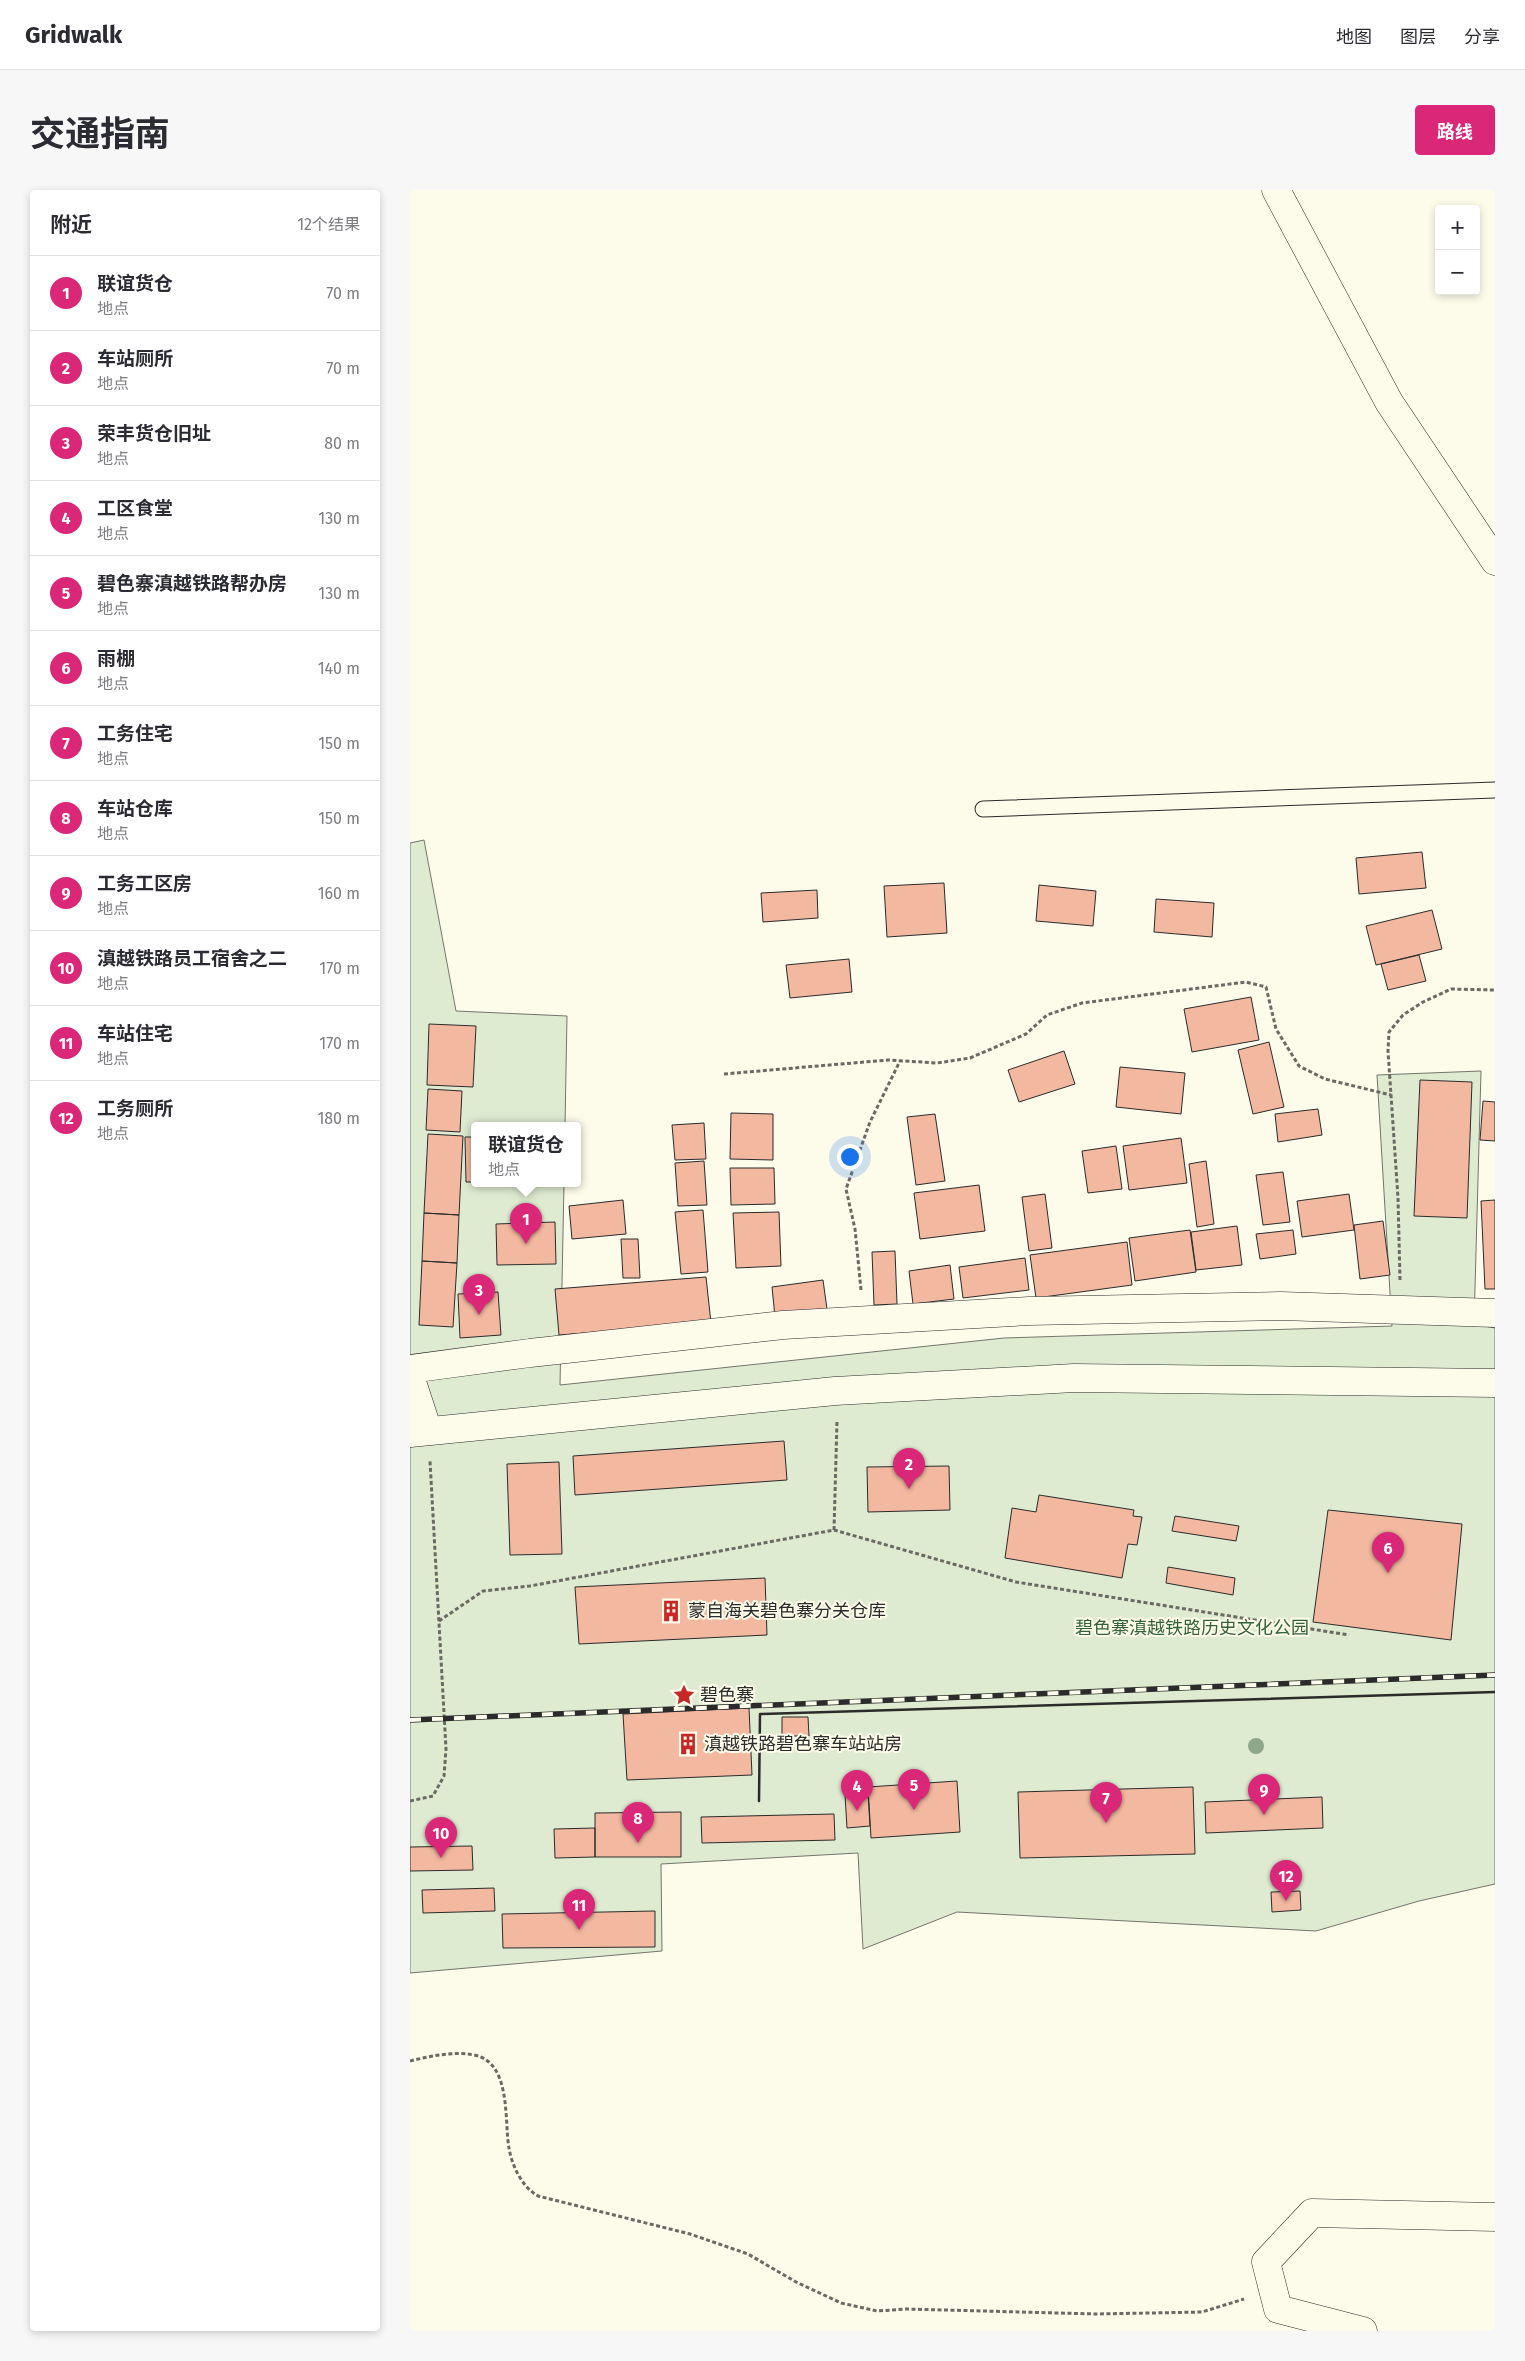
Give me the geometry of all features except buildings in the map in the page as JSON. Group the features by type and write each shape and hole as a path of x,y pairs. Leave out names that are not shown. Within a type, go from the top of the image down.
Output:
{"street":[{"path":"1276,190 1389,402 1495,561"},
{"path":"410,1369 540,1352 783,1325 1029,1311 1281,1306 1495,1313"},
{"path":"410,1376 419,1432 838,1391 1074,1378 1495,1383"},
{"path":"1363,2331 1278,2309 1266,2262 1312,2213 1495,2216"}],"lane":[{"path":"983,809 1495,790"}],"path":[{"path":"724,1074 869,1061 938,1063 970,1058 1026,1034 1047,1015 1082,1003 1246,982 1266,987 1276,1029 1300,1066 1325,1080 1391,1095"},
{"path":"1401,1310 1398,1198 1389,1032 1403,1015 1451,989 1495,990"},
{"path":"869,1320 860,1285 855,1229 846,1189 870,1122 900,1061"},
{"path":"834,1530 838,1391"},
{"path":"410,1801 433,1796 444,1776 446,1749 439,1621 419,1432"},
{"path":"439,1621 483,1591 530,1586 834,1530 1016,1582 1349,1635"},
{"path":"410,2061 446,2053 476,2055 490,2064 503,2085 509,2149 518,2175 530,2191 538,2196 690,2234 748,2254 796,2282 841,2303 877,2311 906,2309 1097,2314 1202,2312 1274,2291"}],"green space":[{"name":"碧色寨滇越铁路历史文化公园","path":"424,840 456,1011 567,1016 565,1122 471,1122 471,1187 564,1187 560,1385 1004,1338 1392,1326 1377,1075 1481,1071 1474,1324 1495,1328 1495,1884 1419,1901 1316,1931 957,1912 863,1949 858,1853 661,1864 662,1951 410,1973 410,843"}],"railway":[{"path":"410,1720 1495,1675"}],"wall":[{"path":"759,1801 760,1714 1495,1692"}],"place":[{"name":"联谊货仓","path":"526,1244"},
{"name":"荣丰货仓旧址","path":"479,1315"},
{"name":"车站厕所","path":"909,1489"},
{"name":"雨棚","path":"1388,1573"},
{"name":"蒙自海关碧色寨分关仓库","path":"671,1611"},
{"name":"碧色寨","path":"684,1695"},
{"name":"滇越铁路碧色寨车站站房","path":"688,1744"},
{"name":"碧色寨滇越铁路帮办房","path":"914,1810"},
{"name":"工区食堂","path":"857,1811"},
{"name":"工务工区房","path":"1264,1815"},
{"name":"工务住宅","path":"1106,1823"},
{"name":"车站仓库","path":"638,1843"},
{"name":"滇越铁路员工宿舍之二","path":"441,1858"},
{"name":"工务厕所","path":"1286,1901"},
{"name":"车站住宅","path":"579,1930"}]}
